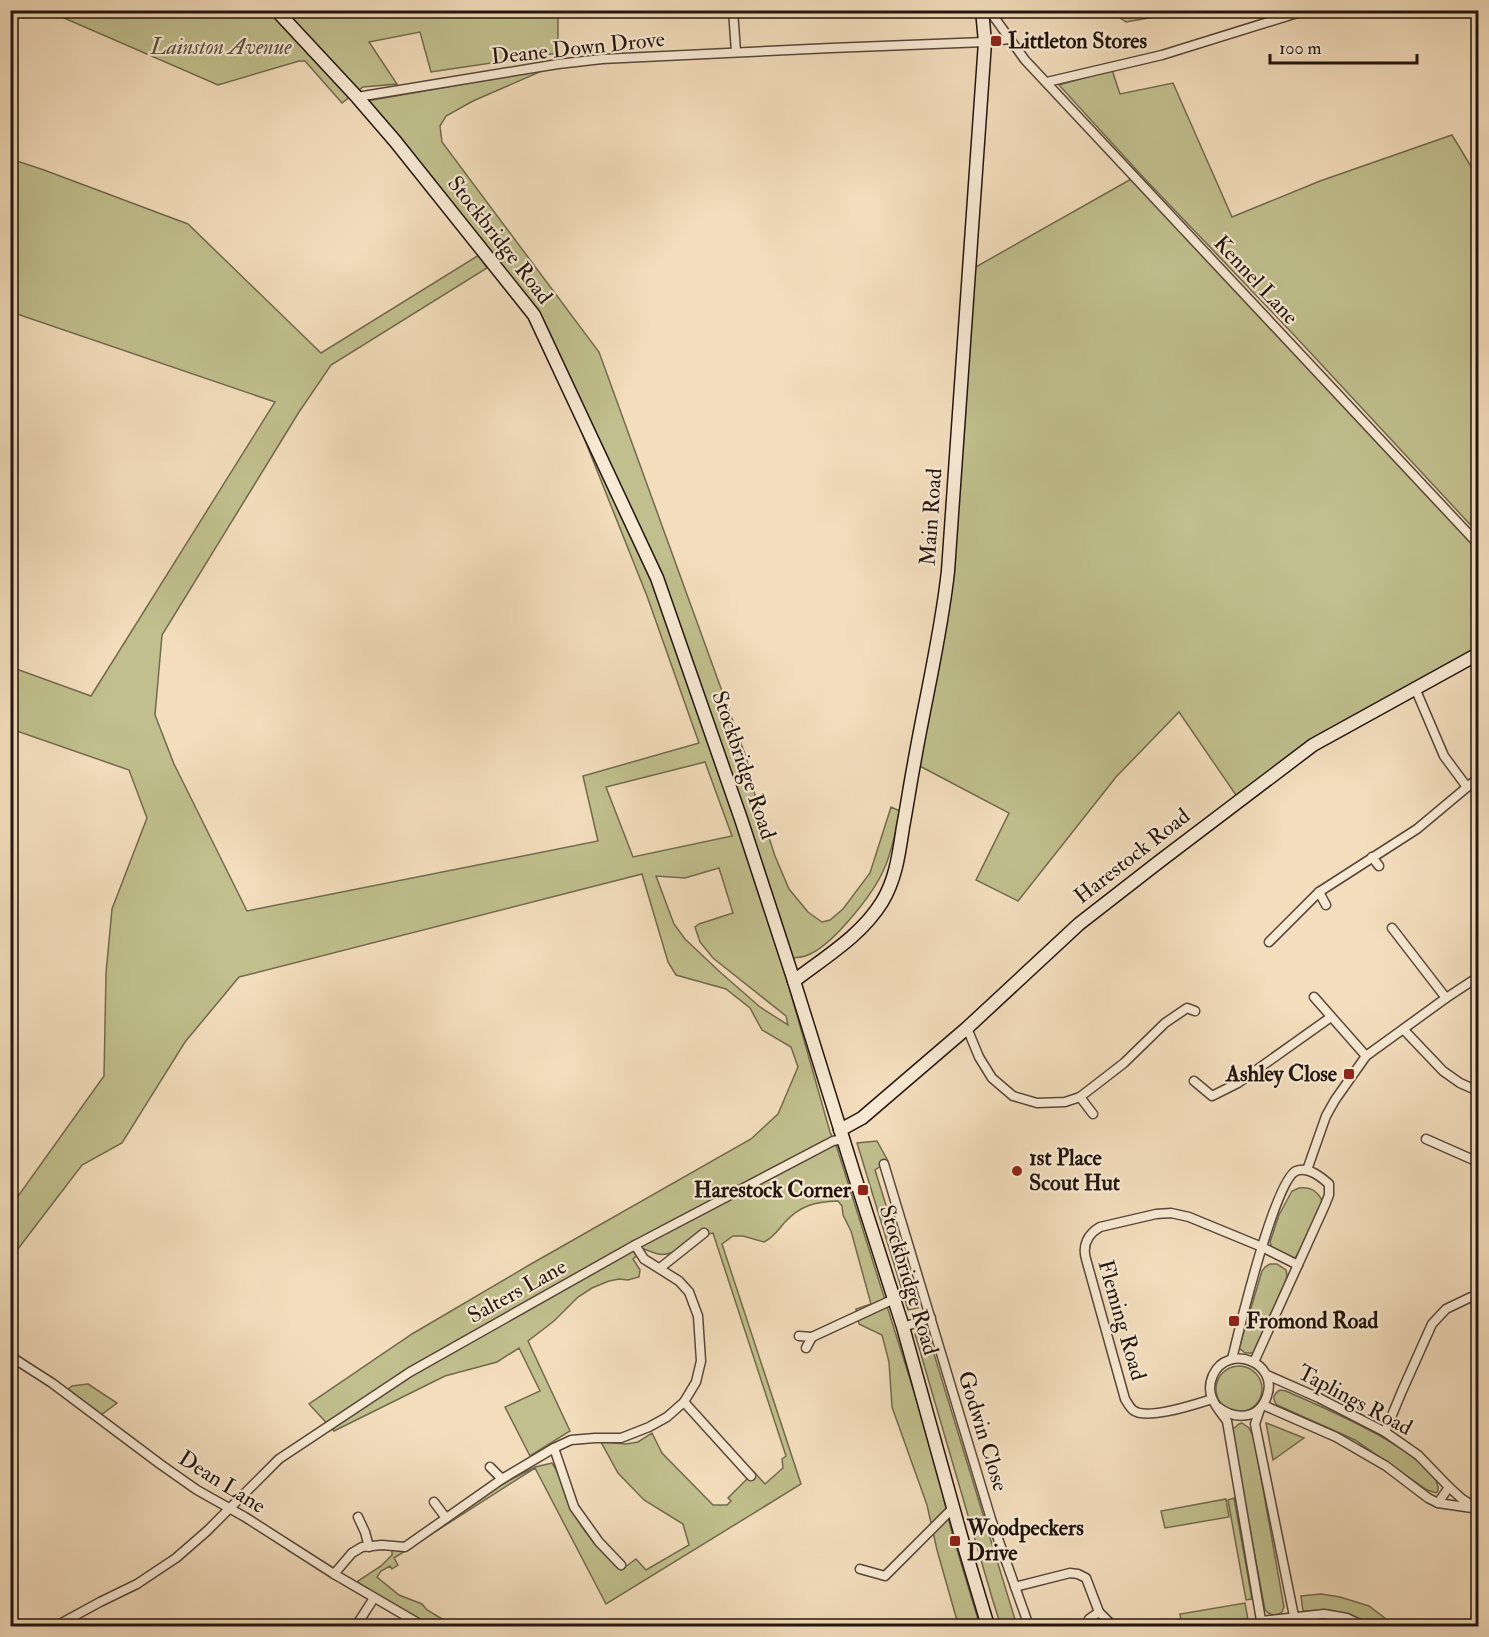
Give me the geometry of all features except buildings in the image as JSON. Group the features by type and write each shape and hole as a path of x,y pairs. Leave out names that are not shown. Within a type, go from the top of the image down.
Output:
{"street":[{"name":"Stockbridge Road","path":"276,10 395,141 537,320 657,578 741,819 794,981 903,1327 988,1626"},
{"path":"733,10 736,52"},
{"name":"Main Road","path":"794,981 861,929 883,900 898,860 948,571 985,42 982,10"},
{"name":"Kennel Lane","path":"989,10 1025,60 1479,544"},
{"path":"1047,82 1162,55 1307,10"},
{"path":"985,42 1009,39"},
{"name":"Deane Down Drove","path":"357,97 558,64 602,59 985,42"},
{"name":"Harestock Road","path":"841,1134 967,1028 1079,924 1313,745 1479,654"},
{"path":"1415,688 1444,756 1467,787"},
{"path":"1269,942 1319,892 1417,829 1479,778"},
{"path":"1372,857 1379,866"},
{"path":"1319,892 1326,905"},
{"path":"1392,928 1446,998"},
{"path":"1307,1170 1326,1116 1366,1056 1479,977"},
{"path":"1314,997 1366,1056"},
{"path":"967,1028 979,1057 992,1078 1013,1096 1037,1103 1065,1102 1080,1097 1124,1063 1165,1023 1187,1008 1195,1011"},
{"path":"1194,1081 1212,1096 1221,1092 1238,1083 1331,1017"},
{"path":"1404,1030 1443,1071 1460,1083 1479,1091"},
{"path":"1080,1097 1093,1114"},
{"name":"Salters Lane","path":"56,1626 137,1584 176,1558 207,1531 279,1459 410,1372 635,1245 841,1134"},
{"path":"1426,1139 1479,1162"},
{"name":"Godwin Close","path":"877,1177 884,1167 991,1518 1029,1626"},
{"path":"1232,1359 1262,1248 1278,1200 1287,1180 1297,1171 1307,1170 1320,1176 1329,1184 1329,1195 1254,1362"},
{"name":"Fleming Road","path":"1212,1400 1145,1415 1134,1411 1125,1399 1084,1253 1085,1246 1094,1231 1100,1227 1156,1214 1190,1217 1298,1265"},
{"path":"660,1268 704,1233"},
{"path":"334,1574 352,1553 362,1547 382,1545 405,1547 502,1479 554,1448 571,1440 621,1438 650,1427 667,1417 684,1402 696,1382 701,1362 698,1316 689,1292 679,1281 644,1259 635,1245"},
{"path":"1385,1432 1432,1324 1446,1309 1471,1297 1479,1297"},
{"path":"799,1336 812,1337 894,1299"},
{"path":"903,1327 930,1318"},
{"path":"806,1348 812,1337"},
{"name":"Dean Lane","path":"10,1356 52,1383 197,1490 423,1626"},
{"path":"1296,1626 1294,1616 1255,1424 1268,1395 1267,1375 1254,1362 1242,1358 1232,1359 1223,1363 1216,1370 1211,1381 1210,1392 1212,1400 1227,1421 1262,1624 1294,1616 1324,1614 1347,1618 1364,1626"},
{"name":"Taplings Road","path":"1267,1375 1319,1398 1385,1432 1418,1455 1462,1499 1478,1509"},
{"path":"684,1402 751,1476"},
{"path":"1218,1407 1226,1414 1236,1417 1252,1414 1262,1407"},
{"name":"Taplings Road","path":"1262,1407 1336,1437 1386,1466 1438,1503 1478,1509"},
{"path":"554,1448 574,1507 599,1542 621,1565"},
{"path":"490,1467 502,1479"},
{"path":"1438,1503 1449,1487"},
{"path":"434,1502 446,1518"},
{"path":"860,1569 885,1576 953,1508"},
{"path":"358,1517 369,1546"},
{"path":"1015,1587 1070,1573 1078,1574 1086,1578 1099,1612 1109,1622"},
{"path":"356,1626 374,1598"},
{"path":"1089,1619 1099,1612"}],"green space":[{"path":"1110,10 1189,11 1126,22"},
{"name":"Lainston Avenue","path":"48,11 558,11 558,53 431,72 420,32 369,42 397,84 363,87 342,103 305,61 218,85"},
{"path":"544,70 473,101 446,116 440,126 442,142 599,352 747,760 753,789 775,856 789,889 808,912 822,922 830,920 843,909 870,873 891,807 900,811 892,848 884,869 852,917 818,949 805,956 781,959 830,1132 916,1398 952,1533 980,1626 960,1626 958,1624 927,1505 892,1407 889,1362 882,1335 859,1324 856,1309 871,1304 851,1231 838,1201 822,1202 803,1208 791,1216 773,1236 764,1242 743,1236 733,1236 722,1244 801,1484 606,1604 535,1468 394,1558 398,1565 381,1571 377,1577 399,1595 422,1604 427,1610 444,1620 439,1626 430,1626 360,1586 358,1581 381,1566 392,1555 392,1549 510,1480 535,1467 552,1463 568,1503 579,1522 598,1547 621,1570 636,1559 646,1570 689,1545 683,1524 644,1500 618,1473 601,1442 626,1444 638,1442 652,1433 662,1453 713,1505 727,1505 731,1501 728,1498 754,1472 765,1484 783,1468 782,1459 786,1456 713,1233 671,1253 658,1254 644,1249 633,1259 640,1270 639,1277 609,1281 592,1288 578,1297 554,1321 528,1341 570,1431 530,1456 505,1407 540,1391 519,1348 497,1362 445,1376 334,1431 309,1404 412,1334 751,1139 778,1114 798,1067 791,1047 762,1030 750,1008 726,989 676,975 668,962 642,874 239,977 185,1042 122,1143 82,1165 11,1258 11,1206 104,1076 106,973 112,909 147,818 129,770 11,729 11,667 91,696 275,402 11,312 11,159 188,224 321,353 479,255 487,268 331,365 299,412 162,635 155,715 174,764 247,911 598,841 583,776 699,743 647,596 537,320 361,102","holes":["705,762 732,836 633,857 606,787","719,868 733,913 695,927 700,942 713,958 786,1016 788,1025 760,1007 720,972 685,939 674,924 656,876 685,878"]},
{"path":"1112,70 1120,94 1173,83 1232,217 1320,181 1452,135 1478,178 1478,194 1472,198 1478,210 1478,533 1059,85"},
{"path":"1133,178 1478,544 1478,649 1313,745 1240,801 1179,712 1116,777 1018,901 976,880 1009,813 914,763 943,612 974,268"},
{"path":"877,1141 888,1161 875,1170 918,1308 908,1310 857,1143"},
{"path":"1299,1188 1313,1190 1322,1200 1296,1257 1293,1258 1272,1249 1270,1242 1279,1215 1292,1191"},
{"path":"1270,1264 1277,1264 1286,1270 1286,1281 1253,1353 1245,1353 1239,1348 1262,1271"},
{"path":"927,1331 1017,1626 1001,1626 993,1601 915,1334"},
{"path":"1239,1366 1255,1373 1262,1389 1255,1405 1239,1412 1223,1405 1216,1389 1223,1373"},
{"path":"88,1384 117,1403 101,1415 68,1389 72,1386"},
{"path":"1280,1390 1348,1419 1399,1447 1420,1462 1434,1477 1438,1491 1436,1493 1427,1490 1355,1440 1277,1405 1274,1397"},
{"path":"1242,1423 1249,1428 1254,1438 1284,1607 1282,1612 1276,1615 1265,1610 1233,1438 1233,1429"},
{"path":"1266,1423 1269,1424 1304,1438 1273,1460"},
{"path":"1234,1498 1252,1599 1246,1600 1228,1500"},
{"path":"1226,1499 1229,1517 1165,1528 1161,1511"},
{"path":"1321,1594 1369,1606 1395,1626 1375,1626 1347,1614 1327,1610 1303,1611 1301,1596"},
{"path":"1245,1603 1248,1620 1211,1626 1182,1626 1180,1614"}],"place":[{"name":"Littleton Stores","path":"996,41"},
{"name":"Ashley Close","path":"1349,1074"},
{"name":"1st Place Scout Hut","path":"1017,1171"},
{"name":"Harestock Corner","path":"863,1190"},
{"name":"Fromond Road","path":"1234,1321"},
{"name":"Woodpeckers Drive","path":"955,1541"}]}
